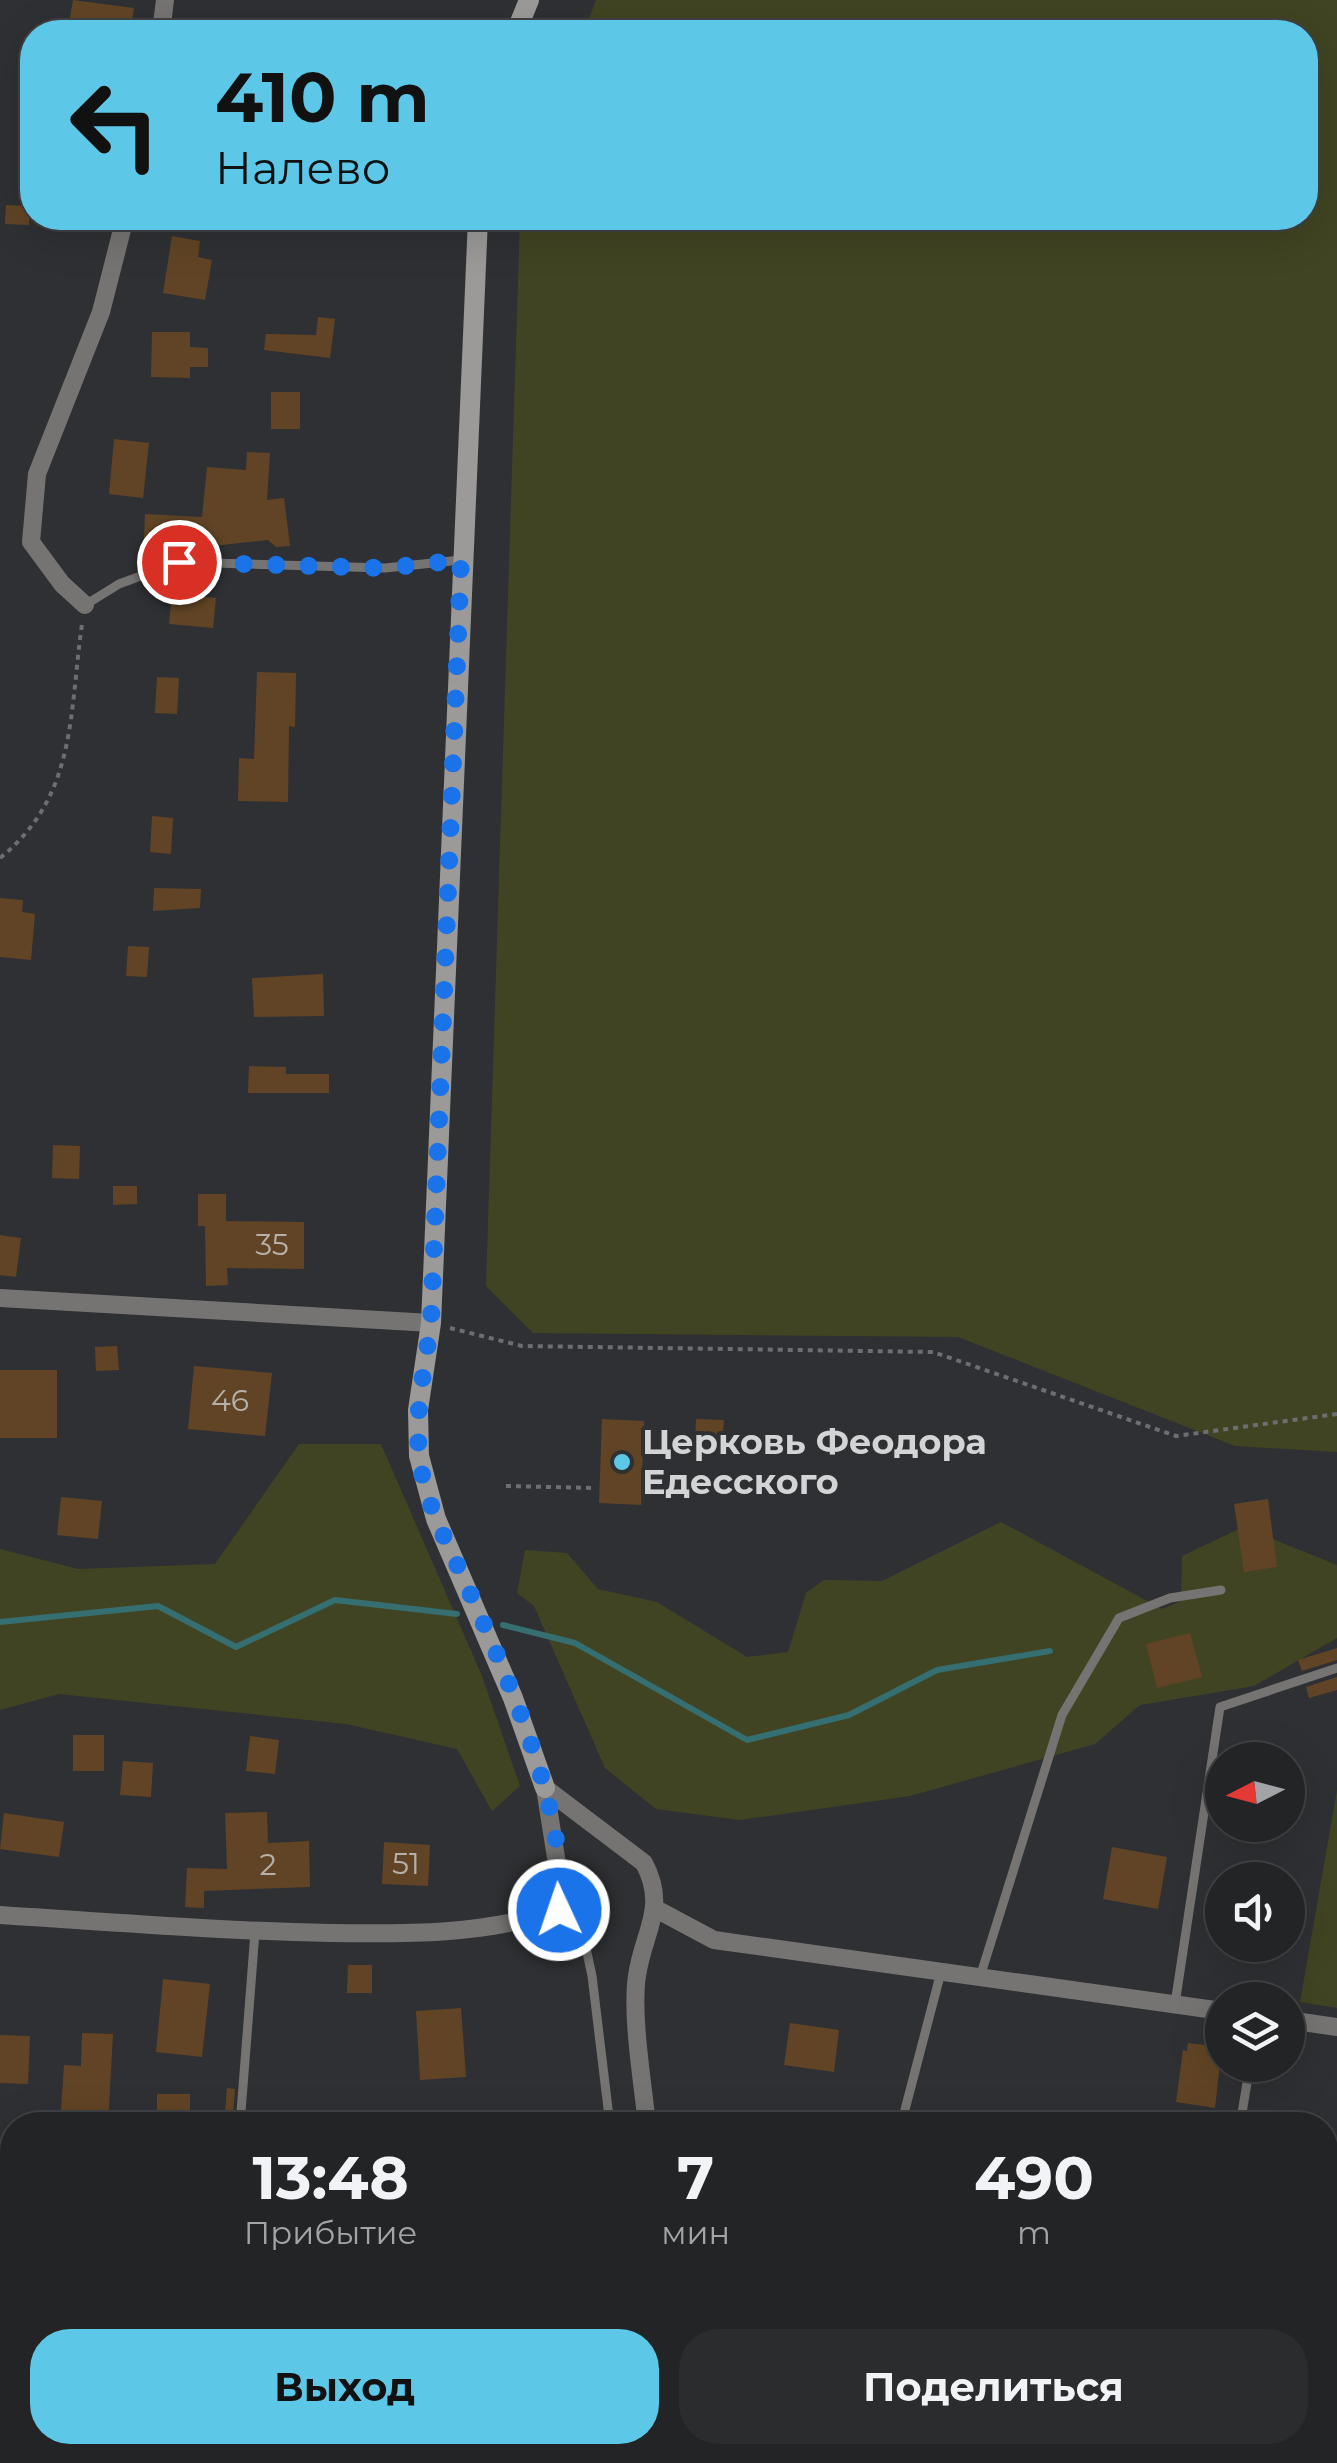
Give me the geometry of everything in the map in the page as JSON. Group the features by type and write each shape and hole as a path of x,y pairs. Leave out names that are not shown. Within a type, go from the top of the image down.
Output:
{"street":[{"path":"85,605 62,584 31,542 38,474 101,312 122,230"},
{"path":"0,1915 255,1932 444,1934 524,1922 559,1910 561,1889 545,1788 498,1664 436,1519 419,1456 418,1410 431,1323 477,230"},
{"path":"0,1298 431,1323"},
{"path":"545,1788 644,1863 656,1908 636,1977 647,2112"},
{"path":"656,1908 714,1940 1205,2008"},
{"path":"1305,2022 1337,2027"}],"lane":[{"path":"85,605 119,584 179,562 385,568 461,560"},
{"path":"980,1977 1062,1715 1119,1618 1170,1598 1221,1590"},
{"path":"1175,2004 1220,1707 1337,1668"},
{"path":"559,1910 582,1934 592,1976 608,2112"},
{"path":"241,2112 255,1932"},
{"path":"904,2112 941,1972"},
{"path":"1242,2112 1247,2082"}],"path":[{"path":"0,858 27,836 60,782 85,605"},
{"path":"431,1323 522,1346 933,1352 1176,1436 1337,1414"},
{"path":"506,1486 594,1488"}],"green space":[{"path":"596,0 1337,0 1337,1452 1235,1446 958,1337 533,1333 486,1286 520,230 1318,230 1318,20 588,20"},
{"path":"299,1444 381,1444 482,1676 520,1786 492,1811 457,1749 346,1724 59,1694 0,1710 0,1549 78,1569 215,1564"},
{"path":"1001,1522 1162,1609 1181,1601 1182,1556 1243,1527 1337,1565 1337,1638 1254,1686 1140,1705 1095,1744 910,1796 740,1820 656,1809 605,1768 534,1606 517,1593 525,1550 567,1553 598,1589 657,1602 747,1657 788,1652 806,1593 824,1580 882,1581"},
{"path":"1337,1790 1337,2008 1305,2003 1303,1982"}],"building":[{"path":"73,0 134,8 132,20 70,20"},
{"path":"6,205 20,206 20,225 5,224"},
{"path":"172,236 200,241 198,257 212,260 205,300 163,293"},
{"path":"318,317 335,319 330,358 264,350 266,334 316,335"},
{"path":"152,332 190,332 190,347 208,348 208,367 190,367 190,378 151,377"},
{"path":"271,392 300,392 300,429 271,429"},
{"path":"114,439 149,443 143,498 109,494"},
{"path":"247,452 270,453 267,500 284,498 290,546 276,547 268,540 222,545 144,539 145,514 202,517 207,467 246,470"},
{"path":"172,593 216,598 213,628 169,624"},
{"path":"257,672 296,673 295,727 289,726 288,802 238,801 239,758 254,759"},
{"path":"157,677 179,678 177,714 155,713"},
{"path":"152,816 173,818 171,854 150,852"},
{"path":"154,888 201,889 200,908 153,911"},
{"path":"0,898 23,900 22,912 35,914 31,960 0,957"},
{"path":"128,946 149,947 147,977 126,976"},
{"path":"323,974 324,1016 254,1017 252,978"},
{"path":"249,1066 286,1067 286,1074 329,1074 329,1093 248,1093"},
{"path":"53,1145 80,1146 79,1179 52,1178"},
{"path":"113,1186 137,1186 137,1204 113,1205"},
{"path":"198,1194 226,1194 226,1221 304,1222 304,1269 227,1268 228,1285 206,1286 205,1226 198,1226"},
{"path":"0,1235 21,1238 16,1277 0,1275"},
{"path":"117,1346 119,1370 96,1371 95,1347"},
{"path":"194,1366 272,1373 265,1436 188,1429"},
{"path":"0,1370 57,1370 57,1438 0,1438"},
{"name":"Церковь Феодора Едесского","path":"602,1419 644,1421 641,1505 599,1503"},
{"path":"696,1419 724,1420 722,1445 695,1444"},
{"path":"61,1497 102,1501 98,1539 57,1535"},
{"path":"1268,1499 1277,1567 1244,1572 1234,1504"},
{"path":"1190,1633 1202,1677 1157,1688 1146,1644"},
{"path":"1337,1648 1337,1660 1302,1671 1298,1660"},
{"path":"1337,1677 1337,1690 1309,1698 1306,1687"},
{"path":"73,1735 104,1735 104,1771 73,1771"},
{"path":"250,1736 279,1740 275,1774 246,1771"},
{"path":"123,1761 153,1763 151,1797 120,1795"},
{"path":"267,1812 268,1843 309,1841 310,1887 204,1891 204,1908 185,1907 187,1868 227,1869 225,1813"},
{"path":"4,1813 64,1822 59,1857 0,1849"},
{"path":"384,1842 430,1845 428,1886 382,1884"},
{"path":"1112,1847 1167,1857 1158,1909 1103,1899"},
{"path":"348,1965 372,1965 372,1993 347,1993"},
{"path":"163,1979 210,1984 202,2057 156,2052"},
{"path":"461,2008 466,2077 420,2080 416,2011"},
{"path":"790,2023 839,2030 834,2072 784,2065"},
{"path":"82,2033 113,2034 109,2112 61,2112 64,2065 81,2066"},
{"path":"0,2035 30,2036 28,2084 0,2083"},
{"path":"1188,2043 1205,2045 1205,2082 1218,2082 1215,2108 1176,2102 1183,2050 1187,2051"},
{"path":"227,2088 235,2089 233,2112 225,2112"},
{"path":"157,2094 190,2094 190,2112 157,2112"}],"waterway":[{"path":"0,1622 158,1606 236,1647 335,1600 457,1614"},
{"path":"503,1625 575,1643 747,1740 849,1715 937,1670 1050,1651"}],"place":[{"name":"Церковь Феодора Едесского","path":"622,1462"}],"route":[{"path":"179,562 385,568 461,560 431,1323 418,1410 419,1456 436,1519 500,1668 545,1788 561,1889 559,1910"}]}
